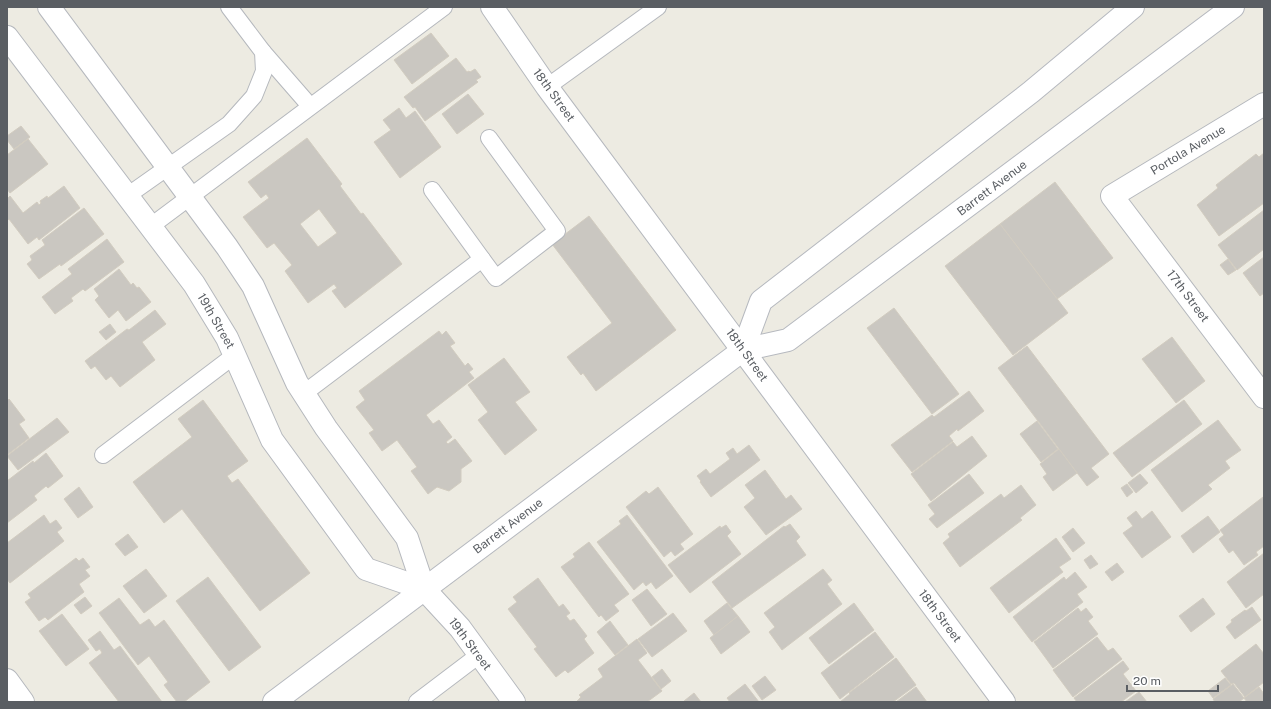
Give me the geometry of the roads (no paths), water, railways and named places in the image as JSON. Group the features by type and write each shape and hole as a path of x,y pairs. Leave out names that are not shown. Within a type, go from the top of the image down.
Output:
{"street":[{"name":"19th Street","path":"49,7 227,247 253,286 296,383 326,428 407,538 424,589 460,628 514,702"},
{"name":"18th Street","path":"492,7 547,87 1004,702"},
{"path":"742,350 761,301 1031,92 1133,7"},
{"name":"Barrett Avenue","path":"274,702 742,350 788,340 1233,7"},
{"name":"19th Street","path":"7,37 194,284 227,338 272,440 366,569 424,589"},
{"name":"Portola Avenue","path":"1112,196 1264,104"},
{"name":"17th Street","path":"1112,196 1264,397"},
{"path":"7,680 23,702"}],"lane":[{"path":"229,7 263,52 310,106"},
{"path":"151,226 444,7"},
{"path":"547,87 658,7"},
{"path":"127,196 228,124 254,96 264,71 263,52"},
{"path":"432,190 496,278 557,231 489,138"},
{"path":"304,394 482,259"},
{"path":"103,455 235,355"},
{"path":"417,702 479,655"}]}
